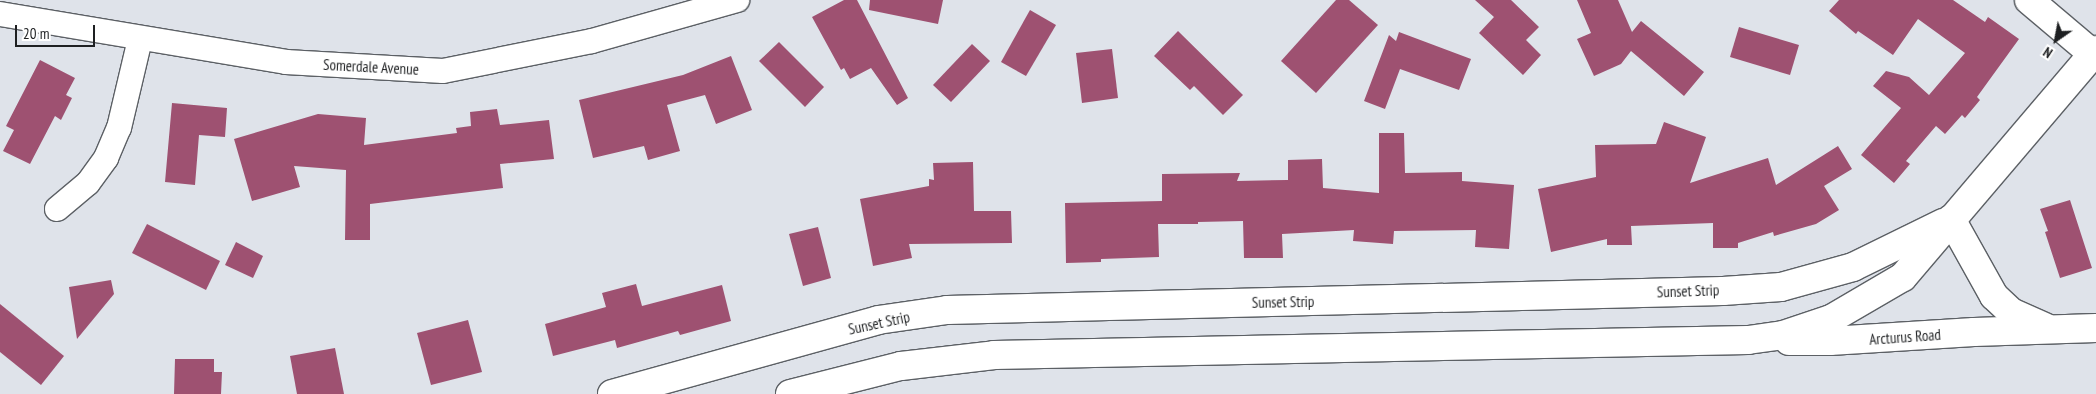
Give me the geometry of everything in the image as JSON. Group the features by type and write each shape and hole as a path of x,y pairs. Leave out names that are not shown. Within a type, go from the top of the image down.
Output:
{"street":[{"name":"Somerdale Avenue","path":"0,14 286,62 443,71 592,41 738,0"},
{"path":"2029,0 2094,52"},
{"path":"57,209 88,182 106,158 119,128 140,39"},
{"name":"Sunset Strip","path":"790,394 901,366 994,356 1748,340 1783,335 1815,325 1884,290 1910,271 1951,219 2094,52"},
{"name":"Sunset Strip","path":"612,394 878,320 947,310 1713,291 1781,287 1853,267 1951,219"},
{"name":"Arcturus Road","path":"1951,219 1994,296 2002,304 2011,312 2035,324 2062,329"},
{"name":"Arcturus Road","path":"1748,340 1830,342 2096,328"}],"building":[{"path":"844,0 857,0 908,98 897,105 871,68 850,79 844,68 841,70 812,17"},
{"path":"870,0 943,0 938,24 869,10"},
{"path":"1336,0 1349,0 1378,25 1316,93 1281,61"},
{"path":"1475,0 1511,0 1539,27 1526,40 1541,55 1523,75 1479,33 1494,17"},
{"path":"1577,0 1618,0 1632,32 1641,21 1704,72 1684,96 1631,51 1621,64 1594,76 1577,39 1591,33"},
{"path":"1839,0 1953,0 1985,22 1988,17 2019,39 1977,97 1980,100 1965,118 1962,115 1945,134 1936,126 1906,161 1910,164 1894,183 1861,155 1901,108 1873,86 1886,71 1909,77 1929,95 1965,53 1918,19 1893,55 1858,31 1856,34 1829,11"},
{"path":"1030,10 1056,25 1026,76 1001,62"},
{"path":"1739,27 1799,45 1790,75 1730,57"},
{"path":"1178,31 1243,95 1223,115 1194,86 1190,90 1154,56"},
{"path":"1399,32 1471,59 1459,90 1400,69 1385,109 1364,101 1389,35 1396,41"},
{"path":"779,42 824,87 805,107 759,61"},
{"path":"972,44 990,61 951,102 933,85"},
{"path":"1112,49 1118,98 1082,103 1076,53"},
{"path":"731,56 752,110 716,124 705,95 667,105 680,151 648,160 644,146 593,158 579,100 683,75"},
{"path":"40,60 75,78 66,95 72,98 61,120 55,116 30,164 3,151 14,130 6,126"},
{"path":"172,103 227,108 225,137 199,135 195,185 165,182"},
{"path":"497,109 500,125 549,120 554,159 500,164 503,188 370,204 370,240 345,240 346,170 294,166 300,187 252,201 234,139 318,114 366,118 364,145 457,133 456,128 471,126 470,112"},
{"path":"1664,122 1706,137 1690,183 1768,158 1776,185 1838,146 1852,169 1824,186 1839,210 1816,224 1774,236 1773,232 1738,243 1738,248 1713,248 1713,223 1631,226 1632,245 1607,245 1607,239 1551,252 1538,189 1596,177 1595,145 1656,144"},
{"path":"1379,133 1404,133 1405,173 1462,172 1462,181 1514,185 1509,249 1475,247 1476,230 1394,231 1393,244 1353,241 1354,230 1282,234 1283,258 1244,258 1243,221 1198,222 1198,224 1158,224 1159,257 1101,259 1101,262 1066,263 1065,203 1162,201 1162,174 1240,173 1237,181 1288,180 1288,160 1322,159 1323,188 1379,193"},
{"path":"973,162 974,211 1011,211 1012,243 909,244 912,258 873,266 860,199 929,186 929,179 934,180 933,163"},
{"path":"2070,200 2092,268 2060,278 2045,232 2048,231 2040,209"},
{"path":"147,224 220,261 206,290 132,253"},
{"path":"818,227 831,278 803,286 789,234"},
{"path":"236,242 263,256 253,278 225,265"},
{"path":"111,280 114,294 77,339 69,287"},
{"path":"636,284 642,306 722,285 731,321 680,335 678,331 617,348 615,340 553,356 545,324 606,307 602,293"},
{"path":"0,304 64,356 41,385 0,352"},
{"path":"468,320 482,372 431,385 417,333"},
{"path":"335,348 344,394 297,394 290,356"},
{"path":"175,359 214,359 214,372 222,372 221,394 174,394"}]}
